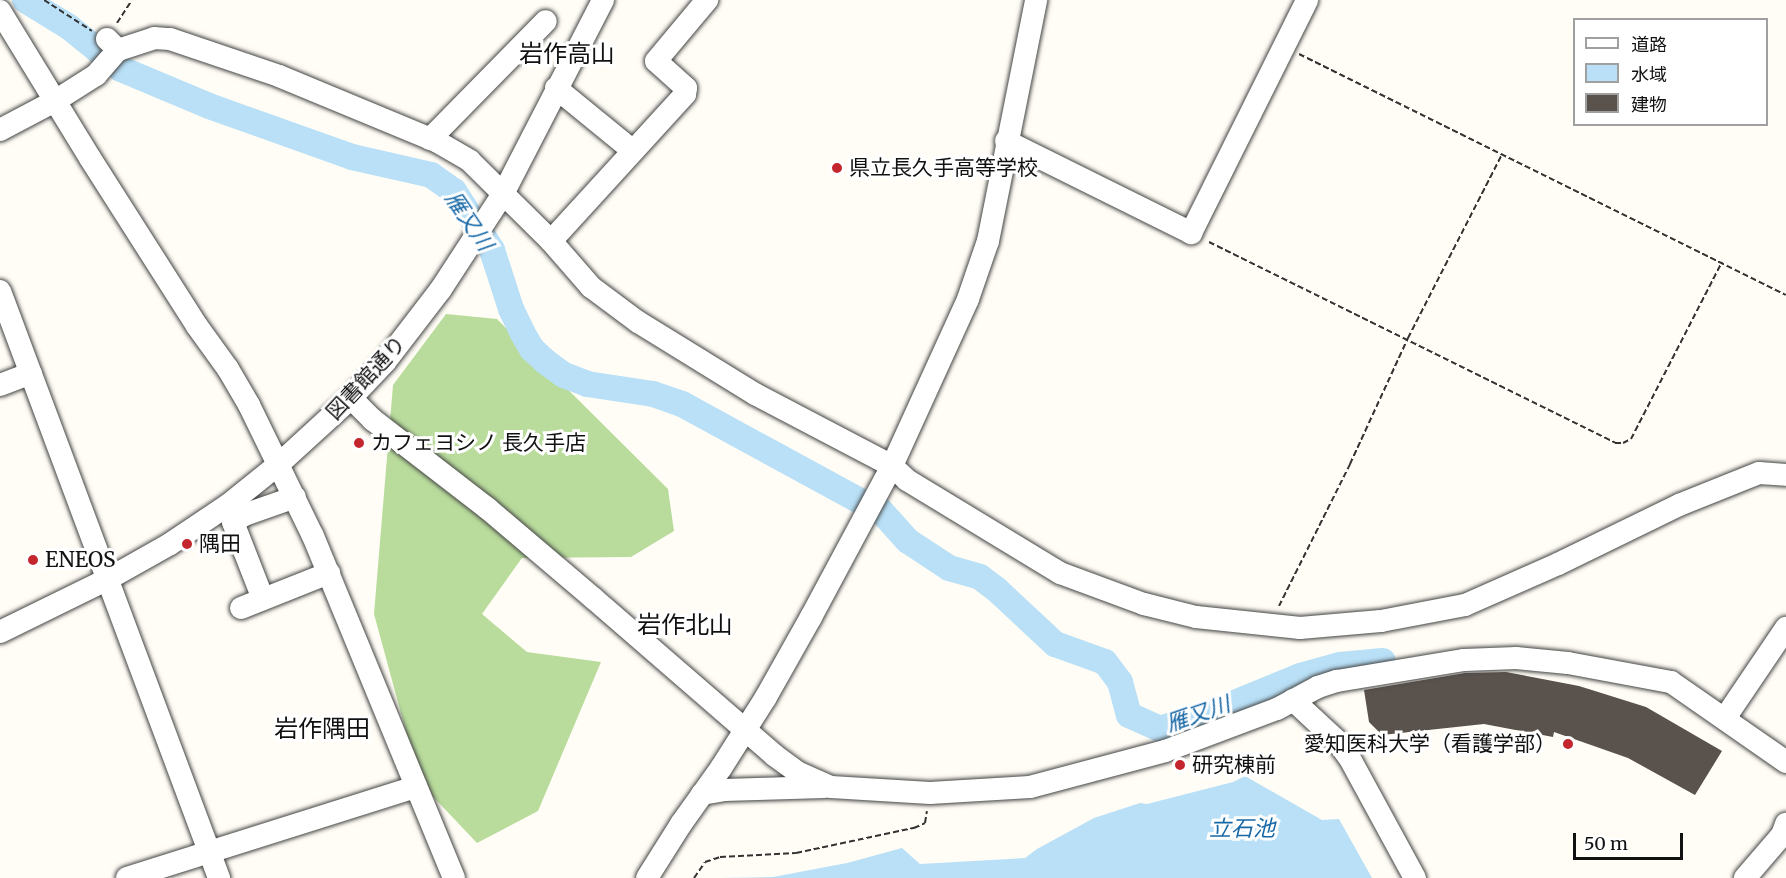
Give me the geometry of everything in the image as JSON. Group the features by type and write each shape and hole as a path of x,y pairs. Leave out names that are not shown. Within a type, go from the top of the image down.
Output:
{"street":[{"name":"図書館通り","path":"0,632 108,579 199,525 279,464 351,398 413,326 471,245 503,194 603,0"},
{"path":"551,241 685,94 686,88 656,61 680,29 707,0"},
{"path":"647,878 745,731 811,617 892,466 968,299 988,241 1006,141 1036,0"},
{"path":"1006,141 1191,233 1307,0"},
{"path":"0,11 191,316 228,369 279,464 329,573 454,878"},
{"path":"430,139 546,21"},
{"path":"0,130 55,101 96,75 111,52 154,38 170,39 279,76 430,139 470,161 551,241 591,287 638,322 755,394 892,466 908,480 1060,573 1154,607 1196,617 1276,617 1300,628 1364,622 1465,605 1609,540 1679,505 1759,473 1786,475"},
{"path":"556,88 632,150"},
{"path":"0,291 219,878"},
{"path":"0,385 31,373"},
{"path":"351,398 373,420 486,508 745,731 797,772 831,787"},
{"path":"263,599 233,522 244,515 295,497"},
{"path":"241,608 329,573"},
{"path":"1725,718 1786,628"},
{"path":"702,794 724,790 831,787 930,793 1030,787 1165,751 1277,709 1318,687 1365,676 1464,660 1516,658 1568,663 1671,682 1786,762"},
{"path":"1293,700 1336,740 1349,758 1415,878"},
{"path":"127,878 416,787"},
{"path":"1745,878 1782,835 1786,824"}],"path":[{"path":"44,0 89,30 111,52 132,0"},
{"path":"1285,47 1786,295"},
{"path":"1276,617 1408,338 1502,154"},
{"path":"1191,233 1408,338 1616,443 1623,443 1631,439 1722,262"},
{"path":"694,878 705,862 720,857 796,853 914,828 925,823 930,793"}],"green space":[{"path":"446,314 497,319 668,489 674,531 631,557 522,558 482,614 527,652 601,662 538,811 477,843 420,783 374,614 393,385"}],"water":[{"name":"立石池","path":"1245,776 1322,820 1339,819 1372,878 720,878 773,877 847,863 902,848 920,864 1025,858 1094,818 1140,803 1147,804 1233,782"}],"building":[{"path":"1506,672 1579,686 1646,707 1722,751 1695,795 1628,758 1554,732 1553,737 1484,724 1382,735 1369,722 1364,690 1465,673"}],"waterway":[{"name":"雁又川","path":"25,0 69,27 121,69 209,106 352,157 431,175 454,191 492,250 511,309 522,332 532,349 546,362 564,375 587,384 653,394 682,404 858,500"},
{"name":"雁又川","path":"880,510 908,541 949,568 980,577 996,589 1055,644 1105,662 1120,682 1129,715 1160,729 1210,713 1300,676 1340,665 1383,661"}],"place":[{"name":"県立長久手高等学校","path":"837,168"},
{"name":"カフェヨシノ 長久手店","path":"359,443"},
{"name":"隅田","path":"187,544"},
{"name":"ENEOS","path":"33,560"},
{"name":"愛知医科大学（看護学部）","path":"1568,744"},
{"name":"研究棟前","path":"1180,765"}],"district":[{"name":"岩作高山","path":"567,54"},
{"name":"岩作北山","path":"685,625"},
{"name":"岩作隅田","path":"322,729"}]}
